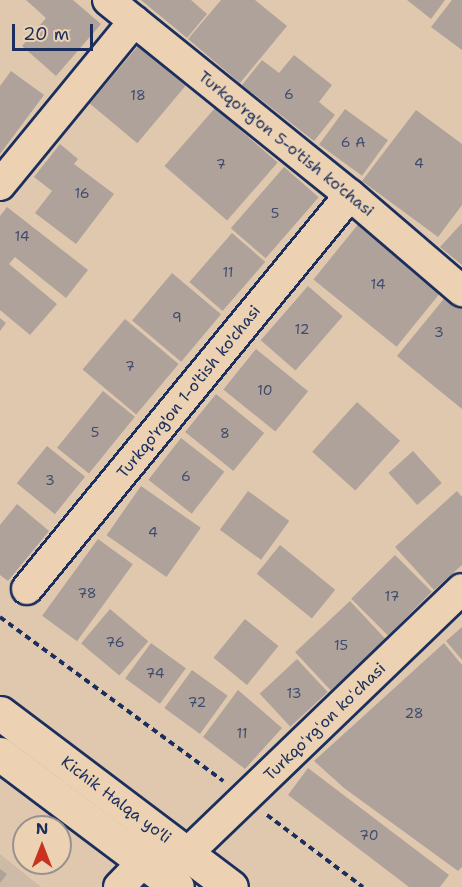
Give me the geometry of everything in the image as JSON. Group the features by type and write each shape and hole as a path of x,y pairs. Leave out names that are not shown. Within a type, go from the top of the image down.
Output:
{"highway":[{"name":"Kichik Halqa yo'li","path":"0,713 231,887"},
{"name":"Kichik Halqa yo'li","path":"0,754 161,875"}],"street":[{"name":"Turkqo'rg'on 5-o'tish ko'chasi","path":"108,0 350,195 462,291"},
{"path":"0,185 134,21"},
{"name":"Turkqo'rg'on 1-o'tish ko'chasi","path":"27,589 350,195"},
{"name":"Turkqoʻrgʻon koʻchasi","path":"119,887 161,875 177,846 246,798 462,589"}],"path":[{"path":"0,617 363,887"}],"shaded area":[{"path":"0,854 12,864 12,875 26,875 41,887 0,887"}],"building":[{"path":"26,0 73,0 101,24 56,76 22,46 46,18"},
{"path":"141,0 191,0 207,14 187,38"},
{"path":"221,0 255,0 287,26 240,83 188,39"},
{"path":"407,0 445,0 431,19"},
{"path":"452,0 462,0 462,50 431,27"},
{"path":"138,46 185,86 137,143 90,103"},
{"path":"294,55 332,85 319,102 335,115 314,141 242,85 262,60 279,73"},
{"path":"11,71 44,95 0,154 0,86"},
{"path":"215,108 278,162 227,221 164,166"},
{"path":"345,109 388,140 362,176 319,145"},
{"path":"416,110 462,144 462,205 438,237 362,181"},
{"path":"60,144 78,159 74,164 114,194 76,244 35,213 52,191 34,177"},
{"path":"284,167 319,197 266,258 231,228"},
{"path":"7,207 88,270 66,298 15,257 9,264 57,304 30,335 0,310 0,216"},
{"path":"360,222 443,289 397,347 313,280"},
{"path":"462,223 462,265 440,247"},
{"path":"232,233 265,262 223,311 189,282"},
{"path":"172,273 221,314 181,362 132,320"},
{"path":"308,286 343,316 295,371 261,340"},
{"path":"447,295 462,307 462,409 397,356"},
{"path":"0,318 6,323 0,331"},
{"path":"125,319 179,364 136,415 83,370"},
{"path":"256,349 308,391 275,432 223,389"},
{"path":"103,391 135,417 89,474 57,448"},
{"path":"216,394 264,433 233,471 185,432"},
{"path":"357,402 400,441 355,491 312,452"},
{"path":"181,438 224,472 192,514 148,480"},
{"path":"47,446 85,477 55,514 17,483"},
{"path":"413,451 442,483 417,505 388,473"},
{"path":"141,486 201,528 166,577 107,535"},
{"path":"248,491 289,521 261,560 220,530"},
{"path":"457,491 462,497 462,565 434,590 395,547"},
{"path":"17,504 49,531 8,581 0,575 0,525"},
{"path":"98,539 133,564 77,641 42,616"},
{"path":"280,545 335,590 312,618 257,574"},
{"path":"395,555 432,592 388,636 351,599"},
{"path":"350,601 385,639 331,690 295,652"},
{"path":"110,609 148,641 119,676 81,643"},
{"path":"245,619 278,646 247,685 214,658"},
{"path":"462,627 462,660 446,641"},
{"path":"151,643 186,668 160,704 125,679"},
{"path":"444,643 462,665 462,867 458,871 344,788 314,761"},
{"path":"297,659 328,692 290,727 260,694"},
{"path":"192,670 228,696 200,734 164,708"},
{"path":"238,690 282,728 245,769 203,737"},
{"path":"308,768 449,875 440,887 409,887 288,795"},
{"path":"0,869 7,874 0,883"}]}
